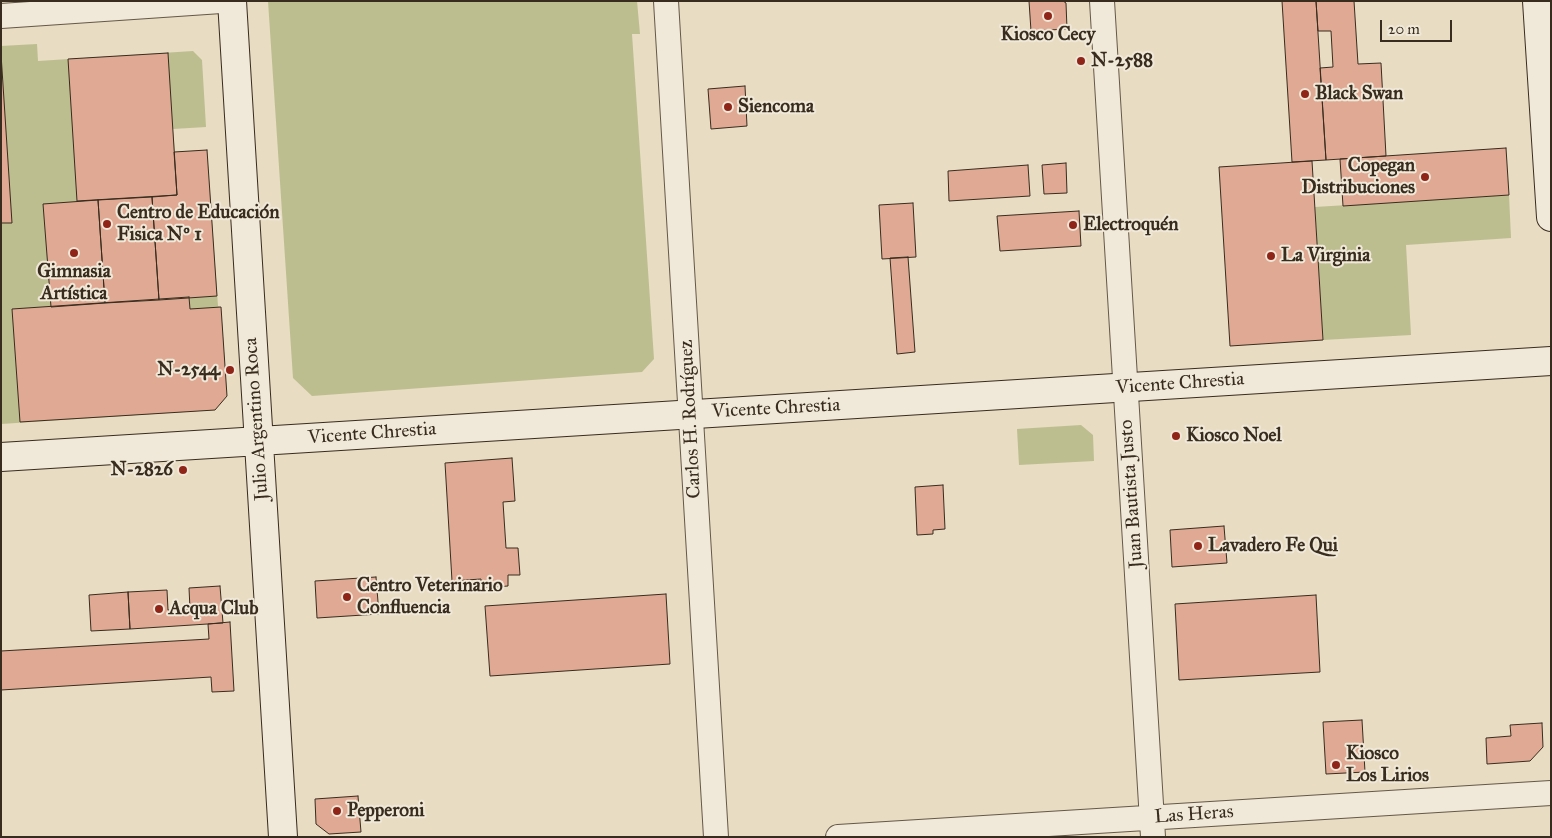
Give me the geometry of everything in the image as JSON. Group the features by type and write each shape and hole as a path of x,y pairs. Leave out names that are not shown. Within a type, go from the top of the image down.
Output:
{"main road":[{"name":"Julio Argentino Roca","path":"232,1 283,837"},
{"path":"1537,1 1551,217"},
{"name":"Vicente Chrestia","path":"1,456 1551,361"}],"street":[{"path":"1,16 220,1"},
{"name":"Carlos H. Rodríguez","path":"666,1 716,837"},
{"name":"Juan Bautista Justo","path":"1102,1 1153,827"},
{"name":"Las Heras","path":"838,837 1153,827 1551,793"}],"green space":[{"path":"268,1 637,1 640,34 632,34 654,359 642,372 312,396 293,378"},
{"name":"Centro de Educación Fisica Nº 1","path":"37,44 38,61 193,51 202,60 206,127 173,129 175,152 207,150 218,306 221,307 227,396 215,410 1,424 1,46"},
{"path":"1509,195 1511,238 1406,245 1411,335 1323,340 1315,207"},
{"path":"1081,425 1093,435 1094,461 1019,465 1017,429"}],"building":[{"name":"Kiosco Cecy","path":"1029,1 1063,1 1066,3 1067,29 1031,31"},
{"name":"Black Swan","path":"1282,1 1316,1 1326,160 1292,162"},
{"path":"1316,1 1354,1 1358,64 1381,63 1386,156 1326,160 1320,68 1333,67 1331,31 1318,31"},
{"path":"168,53 177,195 77,201 68,59"},
{"path":"1,54 12,223 1,223"},
{"name":"Siencoma","path":"745,86 747,126 711,129 708,89"},
{"name":"Copegan Distribuciones","path":"1506,148 1509,195 1343,206 1340,159"},
{"path":"207,150 217,296 159,300 152,197 177,195 174,152"},
{"name":"La Virginia","path":"1312,161 1323,340 1230,346 1219,167"},
{"path":"1066,163 1067,193 1044,194 1042,165"},
{"path":"1028,165 1030,196 949,201 948,171"},
{"path":"152,197 159,300 105,303 98,200"},
{"name":"Gimnasia Artística","path":"98,200 105,303 51,307 43,204"},
{"path":"913,203 916,257 882,259 879,205"},
{"path":"1079,211 1081,246 1000,251 997,216"},
{"path":"908,257 915,352 897,354 890,258"},
{"path":"189,297 190,309 221,307 227,396 215,410 20,422 12,309"},
{"path":"512,458 515,501 503,502 506,548 518,548 520,575 508,575 508,586 481,588 481,579 452,581 445,463"},
{"path":"943,485 945,529 933,530 933,534 917,535 915,487"},
{"name":"Lavadero Fe Qui","path":"1224,526 1227,563 1172,567 1170,530"},
{"name":"Centro Veterinario Confluencia","path":"376,577 379,614 317,618 315,581"},
{"path":"220,586 223,623 130,629 128,592 167,590 168,610 190,609 189,588"},
{"path":"128,592 130,629 91,631 89,595"},
{"path":"666,594 670,664 490,676 485,606"},
{"path":"1316,595 1320,672 1179,680 1175,604"},
{"path":"230,622 234,691 212,692 211,677 1,690 1,651 209,639 208,624"},
{"path":"1362,720 1365,772 1326,774 1323,722"},
{"path":"1542,723 1543,747 1530,761 1487,764 1486,738 1511,736 1510,725"},
{"name":"Pepperoni","path":"358,796 361,832 329,834 316,824 315,799"}],"place":[{"name":"Kiosco Cecy","path":"1048,16"},
{"name":"N-2588","path":"1081,61"},
{"name":"Black Swan","path":"1305,94"},
{"name":"Siencoma","path":"728,107"},
{"name":"Copegan Distribuciones","path":"1425,177"},
{"name":"Centro de Educación Fisica Nº 1","path":"107,224"},
{"name":"Electroquén","path":"1073,225"},
{"name":"Gimnasia Artística","path":"74,253"},
{"name":"La Virginia","path":"1271,256"},
{"name":"N-2544","path":"230,370"},
{"name":"Kiosco Noel","path":"1176,436"},
{"name":"N-2826","path":"183,470"},
{"name":"Lavadero Fe Qui","path":"1198,546"},
{"name":"Centro Veterinario Confluencia","path":"347,597"},
{"name":"Acqua Club","path":"159,609"},
{"name":"Kiosco Los Lirios","path":"1336,765"},
{"name":"Pepperoni","path":"337,811"}]}
